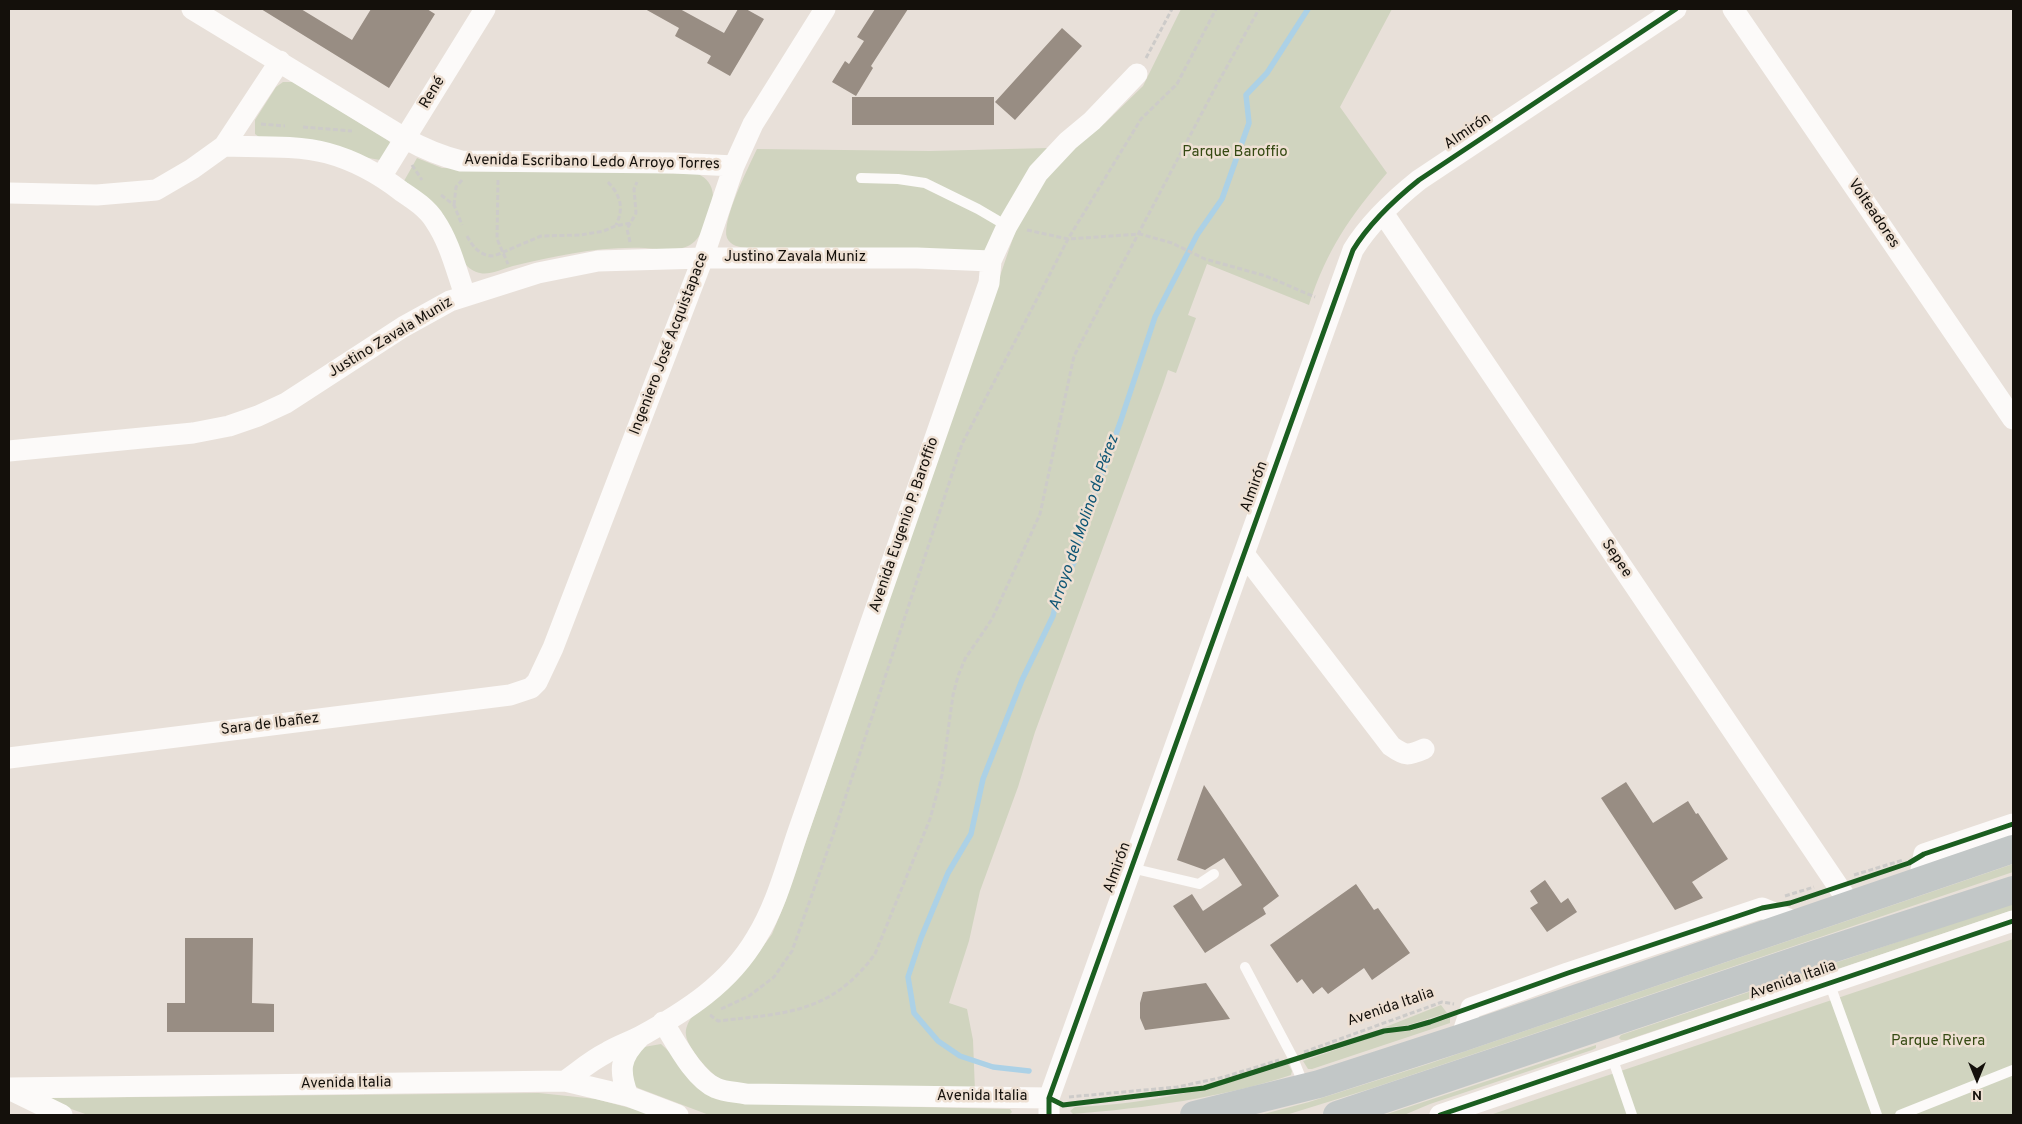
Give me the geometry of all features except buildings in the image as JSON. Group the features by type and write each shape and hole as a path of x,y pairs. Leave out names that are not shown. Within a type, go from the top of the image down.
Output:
{"main road":[{"path":"1194,1115 1305,1088 1461,1038 1798,922 1844,896 1919,881 2013,850"},
{"name":"Avenida Italia","path":"1338,1115 1600,1026 2013,890"}],"street":[{"name":"Avenida Escribano Ledo Arroyo Torres","path":"192,9 280,61 400,147 461,161 734,166"},
{"name":"René","path":"381,177 485,9"},
{"name":"Ingeniero José Acquistapace","path":"531,688 537,682 553,648 703,258 734,166 753,124 825,9"},
{"name":"Almirón","path":"1049,1106 1131,868 1353,250 1366,230 1399,196 1419,180 1676,9"},
{"name":"Volteadores","path":"1733,9 2013,419"},
{"path":"9,193 97,195 156,190 192,169 224,146 280,61"},
{"name":"Avenida Eugenio P. Baroffio","path":"565,1080 606,1053 640,1036 699,1001 722,982 741,961 756,938 770,911 989,283 991,261 1007,226 1044,167 1068,141 1092,121 1138,74"},
{"path":"224,146 304,149 326,152 360,165 381,177 421,205 434,219 443,233 466,295"},
{"name":"Sepee","path":"1383,213 1844,896"},
{"name":"Justino Zavala Muniz","path":"9,451 193,433 236,423 286,403 403,327 450,301 515,280 598,261 703,258 917,258 991,261"},
{"path":"1244,554 1390,746 1402,755 1413,754 1424,749"},
{"name":"Sara de Ibañez","path":"9,758 510,695 531,688"},
{"path":"1919,881 1924,854 2013,824"},
{"path":"1461,1038 1471,1008 1568,973 1762,908 1798,922"},
{"name":"Avenida Italia","path":"1440,1115 2013,921"},
{"name":"Avenida Italia","path":"664,1022 691,1066 715,1088 746,1094 1049,1106"},
{"path":"1600,1026 1612,1057"},
{"name":"Avenida Eugenio P. Baroffio","path":"628,1096 622,1078 623,1059 628,1048 640,1036"},
{"name":"Avenida Italia","path":"9,1088 565,1080 628,1096 678,1115"},
{"path":"9,1088 62,1115"}],"lane":[{"path":"861,178 898,179 925,184 978,209 1007,226"},
{"path":"1131,868 1199,884 1214,874"},
{"path":"1246,967 1293,1058 1305,1088"},
{"path":"1829,982 1877,1115"},
{"path":"1612,1057 1632,1115"},
{"path":"1900,1115 2013,1070"}],"path":[{"path":"1138,74 1172,9"},
{"path":"1216,9 1177,84 1141,119 1068,239 962,444 832,838 792,951 774,977 749,996 709,1014 718,1021 792,1012 821,1002 842,990 861,973 875,954 930,819 942,775 953,695 958,676 966,659 992,620 1040,514 1074,356 1120,267 1140,234 1214,90 1259,9"},
{"path":"400,147 420,179 427,184"},
{"path":"499,161 498,239 515,280"},
{"path":"634,260 627,229 636,213 634,189 644,163"},
{"path":"454,205 456,186 468,176"},
{"path":"602,179 608,181 620,198 621,209 615,226"},
{"path":"440,194 454,205 473,246 486,256 494,256 541,236 580,235 604,231 615,226 631,223"},
{"path":"1007,226 1068,239 1140,234 1172,243 1205,259 1266,276 1334,305"},
{"path":"1844,896 1924,854"},
{"path":"1118,1099 1204,1088 1376,1033"}],"green space":[{"name":"Parque Baroffio","path":"1181,9 1392,9 1340,107 1387,173 1341,234 1324,267 1309,305 1207,264 1188,315 1196,318 1176,373 1168,370 1035,732 1018,787 980,891 969,941 949,1003 967,1009 973,1040 975,1091 737,1085 723,1080 710,1071 694,1053 687,1040 687,1026 692,1017 756,956 772,934 784,905 1024,206 1055,164 1105,123 1143,86"},
{"path":"283,82 293,82 389,141 392,146 380,160 262,139 255,134 255,120 276,87"},
{"path":"1048,148 984,252 747,248 738,247 727,238 726,230 732,207 742,180 757,149 930,151"},
{"path":"417,158 442,168 698,174 709,182 713,195 709,215 703,230 690,245 679,249 628,248 594,250 513,266 489,273 478,273 467,266 404,181"},
{"path":"2013,864 2013,872 1373,1088 1286,1115 1260,1115 1309,1102 1428,1064"},
{"path":"2013,903 2013,910 1627,1040 1619,1038 1621,1035"},
{"name":"Parque Rivera","path":"2013,939 2013,1115 1490,1115"},
{"path":"1441,1005 1447,1013 1408,1025 1383,1028"},
{"path":"1450,1018 1450,1023 1312,1069 1308,1069 1303,1061 1387,1032 1410,1031"},
{"path":"661,1044 675,1057 739,1103 1010,1109 1012,1112 1010,1114 709,1115 638,1088 632,1083 629,1066 644,1047"},
{"path":"1596,1045 1596,1048 1592,1050 1430,1104 1404,1115 1384,1115"},
{"path":"1288,1064 1292,1071 1291,1075 1211,1096 1128,1109 1073,1114 1070,1111 1075,1107 1130,1102 1183,1093 1236,1080"},
{"path":"539,1093 596,1099 656,1115 88,1115 45,1098"}],"waterway":[{"name":"Arroyo del Molino de Pérez","path":"1029,1071 993,1067 960,1056 938,1041 914,1013 908,977 921,938 948,873 971,834 983,779 1022,680 1053,616 1058,595 1075,560 1089,510 1155,317 1197,235 1222,199 1249,123 1246,95 1267,73 1308,9"}],"cycle path":[{"path":"1049,1115 1049,1098 1353,250 1383,212 1419,180 1676,9"},
{"path":"1049,1098 1063,1105 1204,1088 1384,1031 1409,1028 1430,1022 1568,973 1762,908 1790,903 1909,863 1924,854 2013,824"},
{"path":"1440,1115 2013,921"}]}
